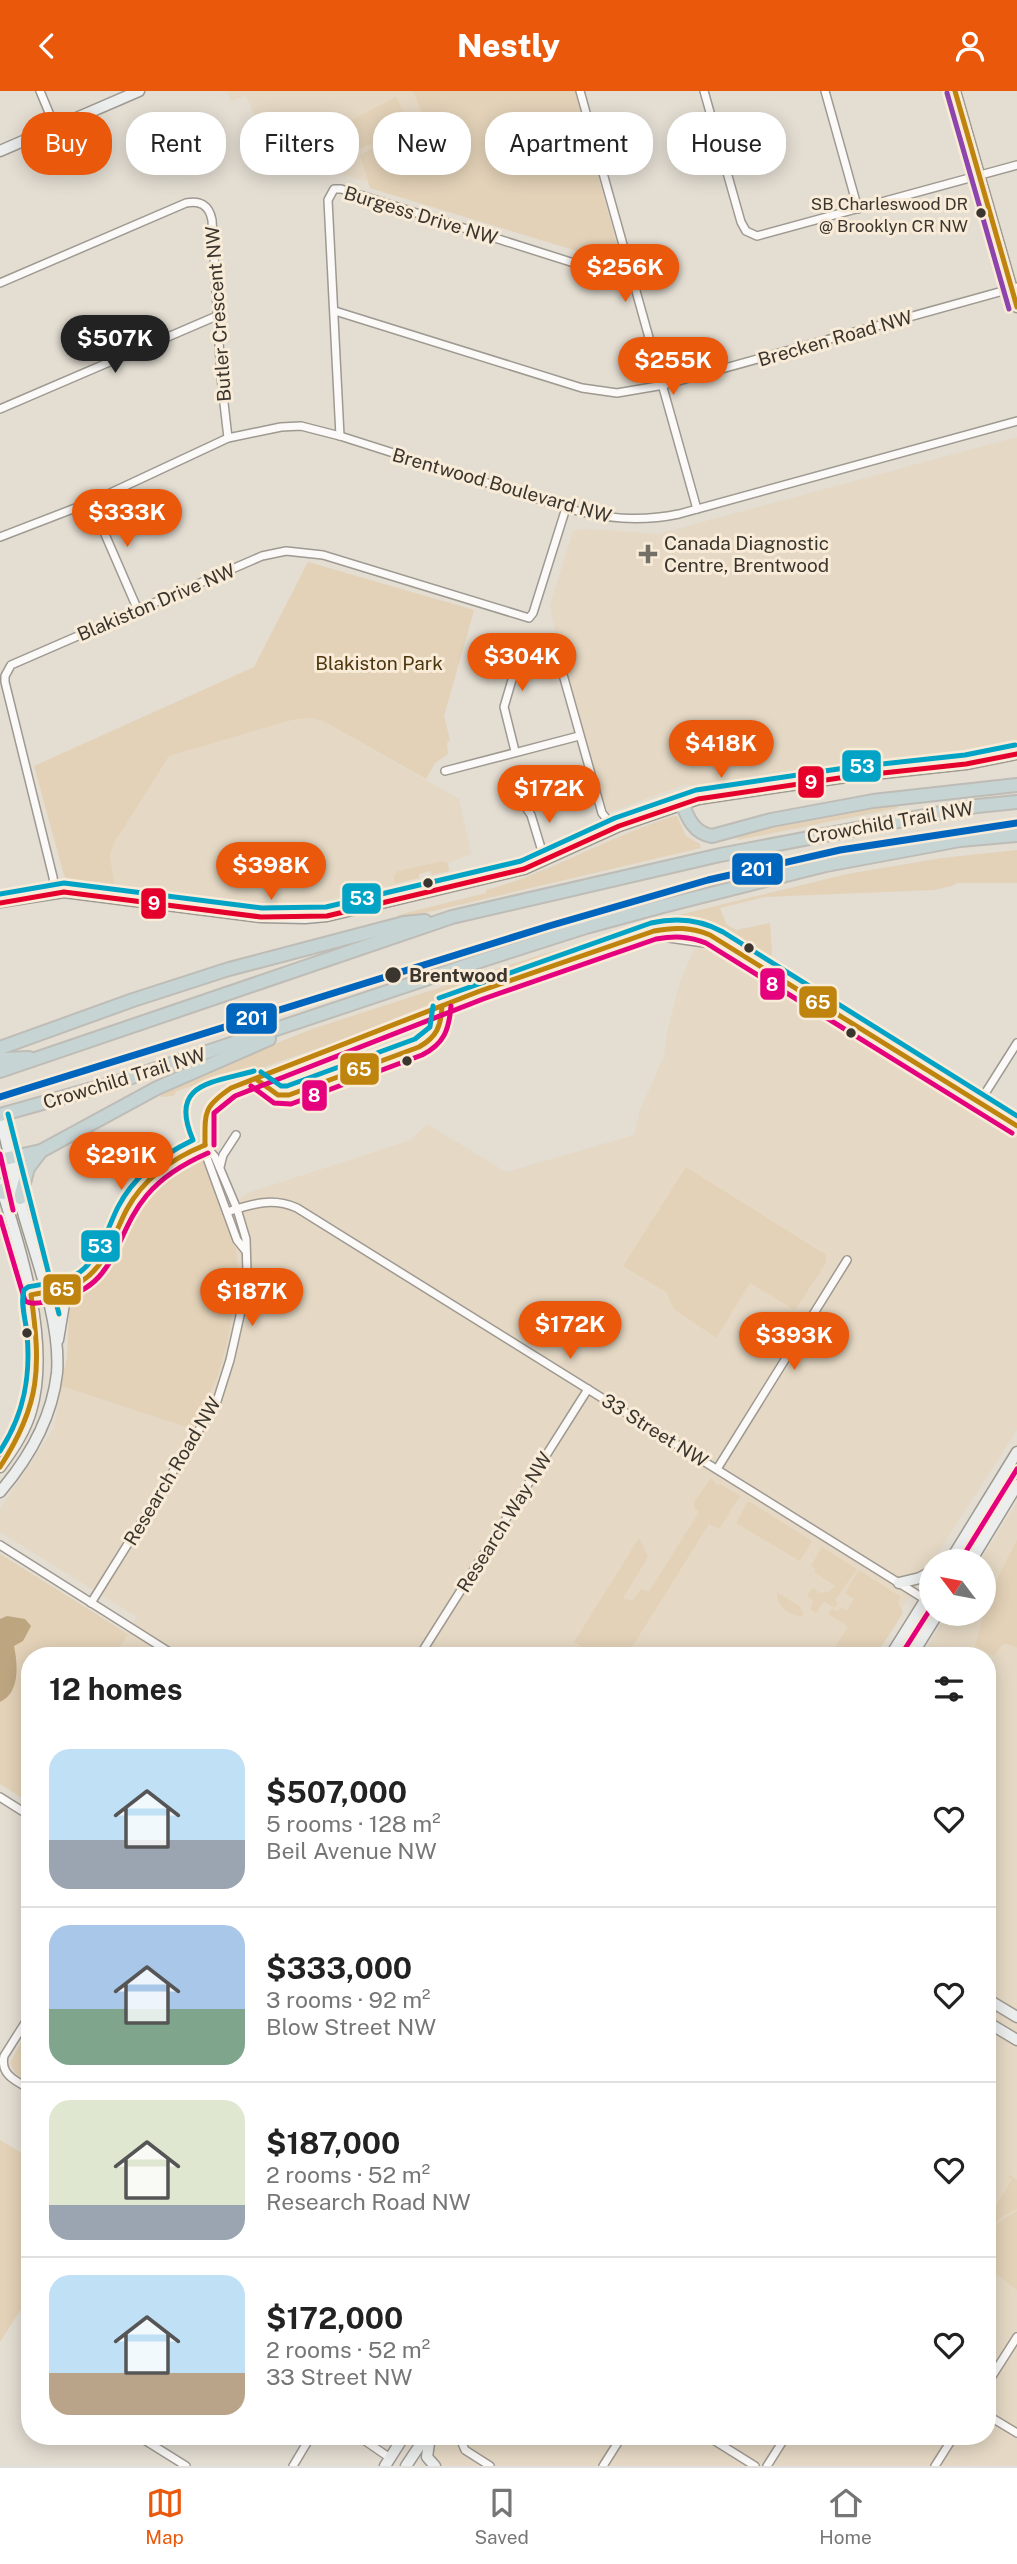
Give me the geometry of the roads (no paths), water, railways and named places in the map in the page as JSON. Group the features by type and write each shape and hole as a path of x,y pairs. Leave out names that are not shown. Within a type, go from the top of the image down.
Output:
{"highway":[{"path":"682,803 695,829 703,835 712,836 771,820 873,801 1017,785"},
{"name":"Crowchild Trail NW","path":"1,1062 40,1058 452,917 720,855 977,806 1017,802"},
{"name":"Crowchild Trail NW","path":"4,1115 117,1082 574,931 734,887 906,849 960,840 1017,835"},
{"path":"1,1062 133,1000 229,969 404,923 452,917"},
{"path":"5,1159 41,1151 157,1088 271,1038 286,1026"},
{"path":"20,1198 29,1168 41,1151"}],"street":[{"path":"40,91 49,112"},
{"path":"90,112 139,91"},
{"path":"580,91 697,509"},
{"path":"705,91 741,222 749,233 762,236 1017,165"},
{"path":"825,91 858,209"},
{"path":"955,91 1014,288 1017,307"},
{"path":"0,151 21,142"},
{"name":"Burgess Drive NW","path":"340,436 328,200 334,189 577,264 598,267 627,261"},
{"name":"Butler Crescent NW","path":"0,283 186,203 199,202 207,207 212,220 221,377 228,438"},
{"name":"Brecken Road NW","path":"335,311 598,392 617,393 664,385 1014,288"},
{"path":"0,409 219,315"},
{"name":"Brentwood Boulevard NW","path":"0,537 91,502 228,438 281,426 301,426 340,436 566,508 621,520 661,518 697,509 1017,421"},
{"path":"91,502 138,608"},
{"name":"Blakiston Drive NW","path":"55,892 5,676 10,665 262,556 286,551 324,555 529,618 533,613 566,508"},
{"path":"515,751 505,707 514,673 519,668 550,659 559,664 602,813 609,821 619,826"},
{"path":"445,771 579,736"},
{"path":"0,903 55,892 261,917 327,916 479,881 545,861 619,826 682,803 767,788 966,764 1017,754"},
{"path":"523,803 531,815 545,861"},
{"path":"672,928 698,930 715,936 726,946 1017,1126"},
{"path":"669,938 726,946"},
{"path":"979,1103 1017,1043"},
{"path":"4,1115 5,1159 20,1198 46,1291 57,1350"},
{"path":"219,1168 223,1155 236,1135"},
{"path":"0,1492 28,1454 46,1416 57,1372 62,1311 73,1286 104,1257 126,1212 143,1187 188,1151 205,1145"},
{"name":"Research Road NW","path":"91,1603 216,1401 230,1360 244,1298 247,1272 244,1250 246,1239 237,1209 214,1155 205,1145"},
{"name":"Research Road NW","path":"205,1145 237,1240 244,1250"},
{"path":"0,1468 22,1433 36,1391 38,1345 31,1295 1,1189"},
{"name":"33 Street NW","path":"227,1212 273,1201 297,1208 919,1593"},
{"path":"717,1469 846,1260"},
{"path":"31,1295 73,1286"},
{"name":"Research Way NW","path":"425,1647 588,1389"},
{"path":"958,1549 1017,1453"},
{"path":"978,1549 1017,1485"},
{"path":"0,1545 161,1647"},
{"path":"899,1583 919,1578"},
{"path":"896,1647 919,1613"},
{"path":"917,1647 929,1626"},
{"path":"0,1797 21,1810"},
{"path":"996,2004 1017,2017"},
{"path":"996,2027 1017,2040"},
{"path":"21,2030 2,2063 8,2075 21,2083"},
{"path":"996,2370 1017,2337"},
{"path":"996,2420 1017,2433"},
{"path":"152,2445 186,2466"},
{"path":"293,2466 306,2445"},
{"path":"371,2445 399,2464"},
{"path":"399,2464 402,2445"},
{"path":"399,2464 419,2445"},
{"path":"428,2445 427,2457 435,2466"},
{"path":"463,2445 465,2450 490,2466"},
{"path":"603,2466 616,2445"},
{"path":"721,2445 755,2466"},
{"path":"767,2466 780,2445"},
{"path":"935,2466 948,2445"}],"place":[{"name":"SB Charleswood DR @ Brooklyn CR NW","path":"981,213"},
{"name":"Canada Diagnostic Centre, Brentwood","path":"648,554"},
{"name":"Brentwood","path":"393,975"}],"park label":[{"name":"Blakiston Park","path":"379,663"}]}
